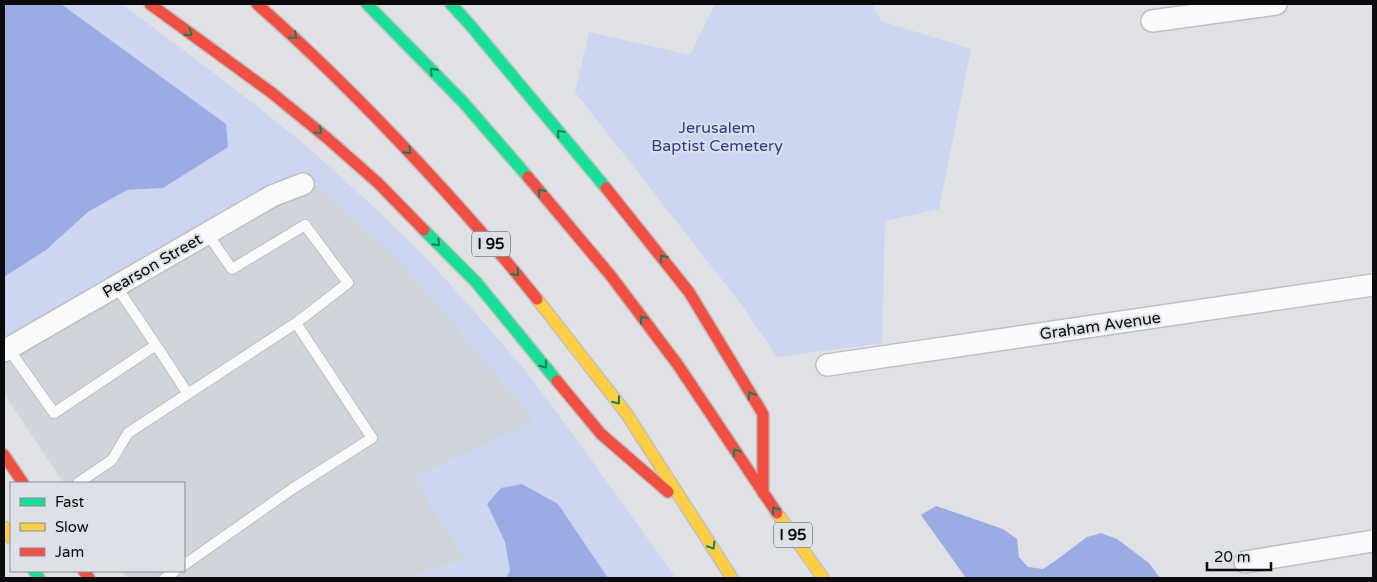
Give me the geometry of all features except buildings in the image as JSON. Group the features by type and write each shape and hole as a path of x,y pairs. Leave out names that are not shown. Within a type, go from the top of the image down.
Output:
{"main road":[{"path":"150,4 272,93 378,183 476,282 601,434 691,513"},
{"name":"I 95","path":"257,4 297,39 379,120 471,220 533,294 626,413 732,578"},
{"name":"I 95","path":"366,4 463,102 611,276 678,365 823,578"},
{"path":"451,4 472,26 633,220 689,292 763,414 763,492"},
{"path":"4,455 22,482"}],"street":[{"path":"1152,21 1276,4"},
{"name":"Pearson Street","path":"6,350 272,196 304,184"},
{"name":"Graham Avenue","path":"827,365 1373,285"},
{"path":"1244,562 1373,541"}],"lane":[{"path":"79,482 112,460 128,433 296,323 348,283 305,225 232,269 207,233"},
{"path":"116,286 188,394"},
{"path":"185,564 292,489 372,438 296,323"},
{"path":"6,350 54,413 156,345"}],"shaded area":[{"path":"300,171 400,261 536,421 414,478 466,560 405,578 127,578 123,572 185,572 185,482 63,482 4,393 4,340"}],"green space":[{"path":"61,4 122,4 310,149 378,211 427,259 525,370 676,578 608,578 558,504 487,504 505,542 510,571 506,578 405,578 466,560 414,478 535,420 400,261 300,171 4,340 4,277 46,250 88,212 127,190 163,188 226,124"},
{"name":"Jerusalem Baptist Cemetery","path":"715,4 872,4 881,21 971,49 939,209 885,221 882,343 777,357 741,304 575,92 589,32 690,55"}],"water":[{"path":"4,4 61,4 226,124 228,147 163,188 127,190 88,212 46,250 4,277"},
{"path":"522,484 558,504 608,578 506,578 510,571 505,542 487,504 501,488"},
{"path":"936,506 1003,529 1017,539 1019,557 1028,567 1043,569 1087,537 1101,533 1117,539 1149,563 1160,578 966,578 921,515"}],"traffic: fast":[{"path":"367,4 463,102 528,177"},
{"path":"451,4 606,188"},
{"path":"424,230 476,282 557,381"},
{"path":"35,572 39,578"}],"traffic: slow":[{"path":"537,299 626,413 732,578"},
{"path":"777,513 823,578"},
{"path":"4,527 10,536"}],"traffic: jam":[{"path":"150,4 272,93 327,138 378,183 424,230"},
{"path":"257,4 320,62 400,143 480,230 537,299"},
{"path":"528,177 611,276 678,365 777,513"},
{"path":"606,188 689,292 763,414 763,493"},
{"path":"557,381 601,434 668,492"},
{"path":"4,455 22,482"},
{"path":"85,572 89,578"}]}
